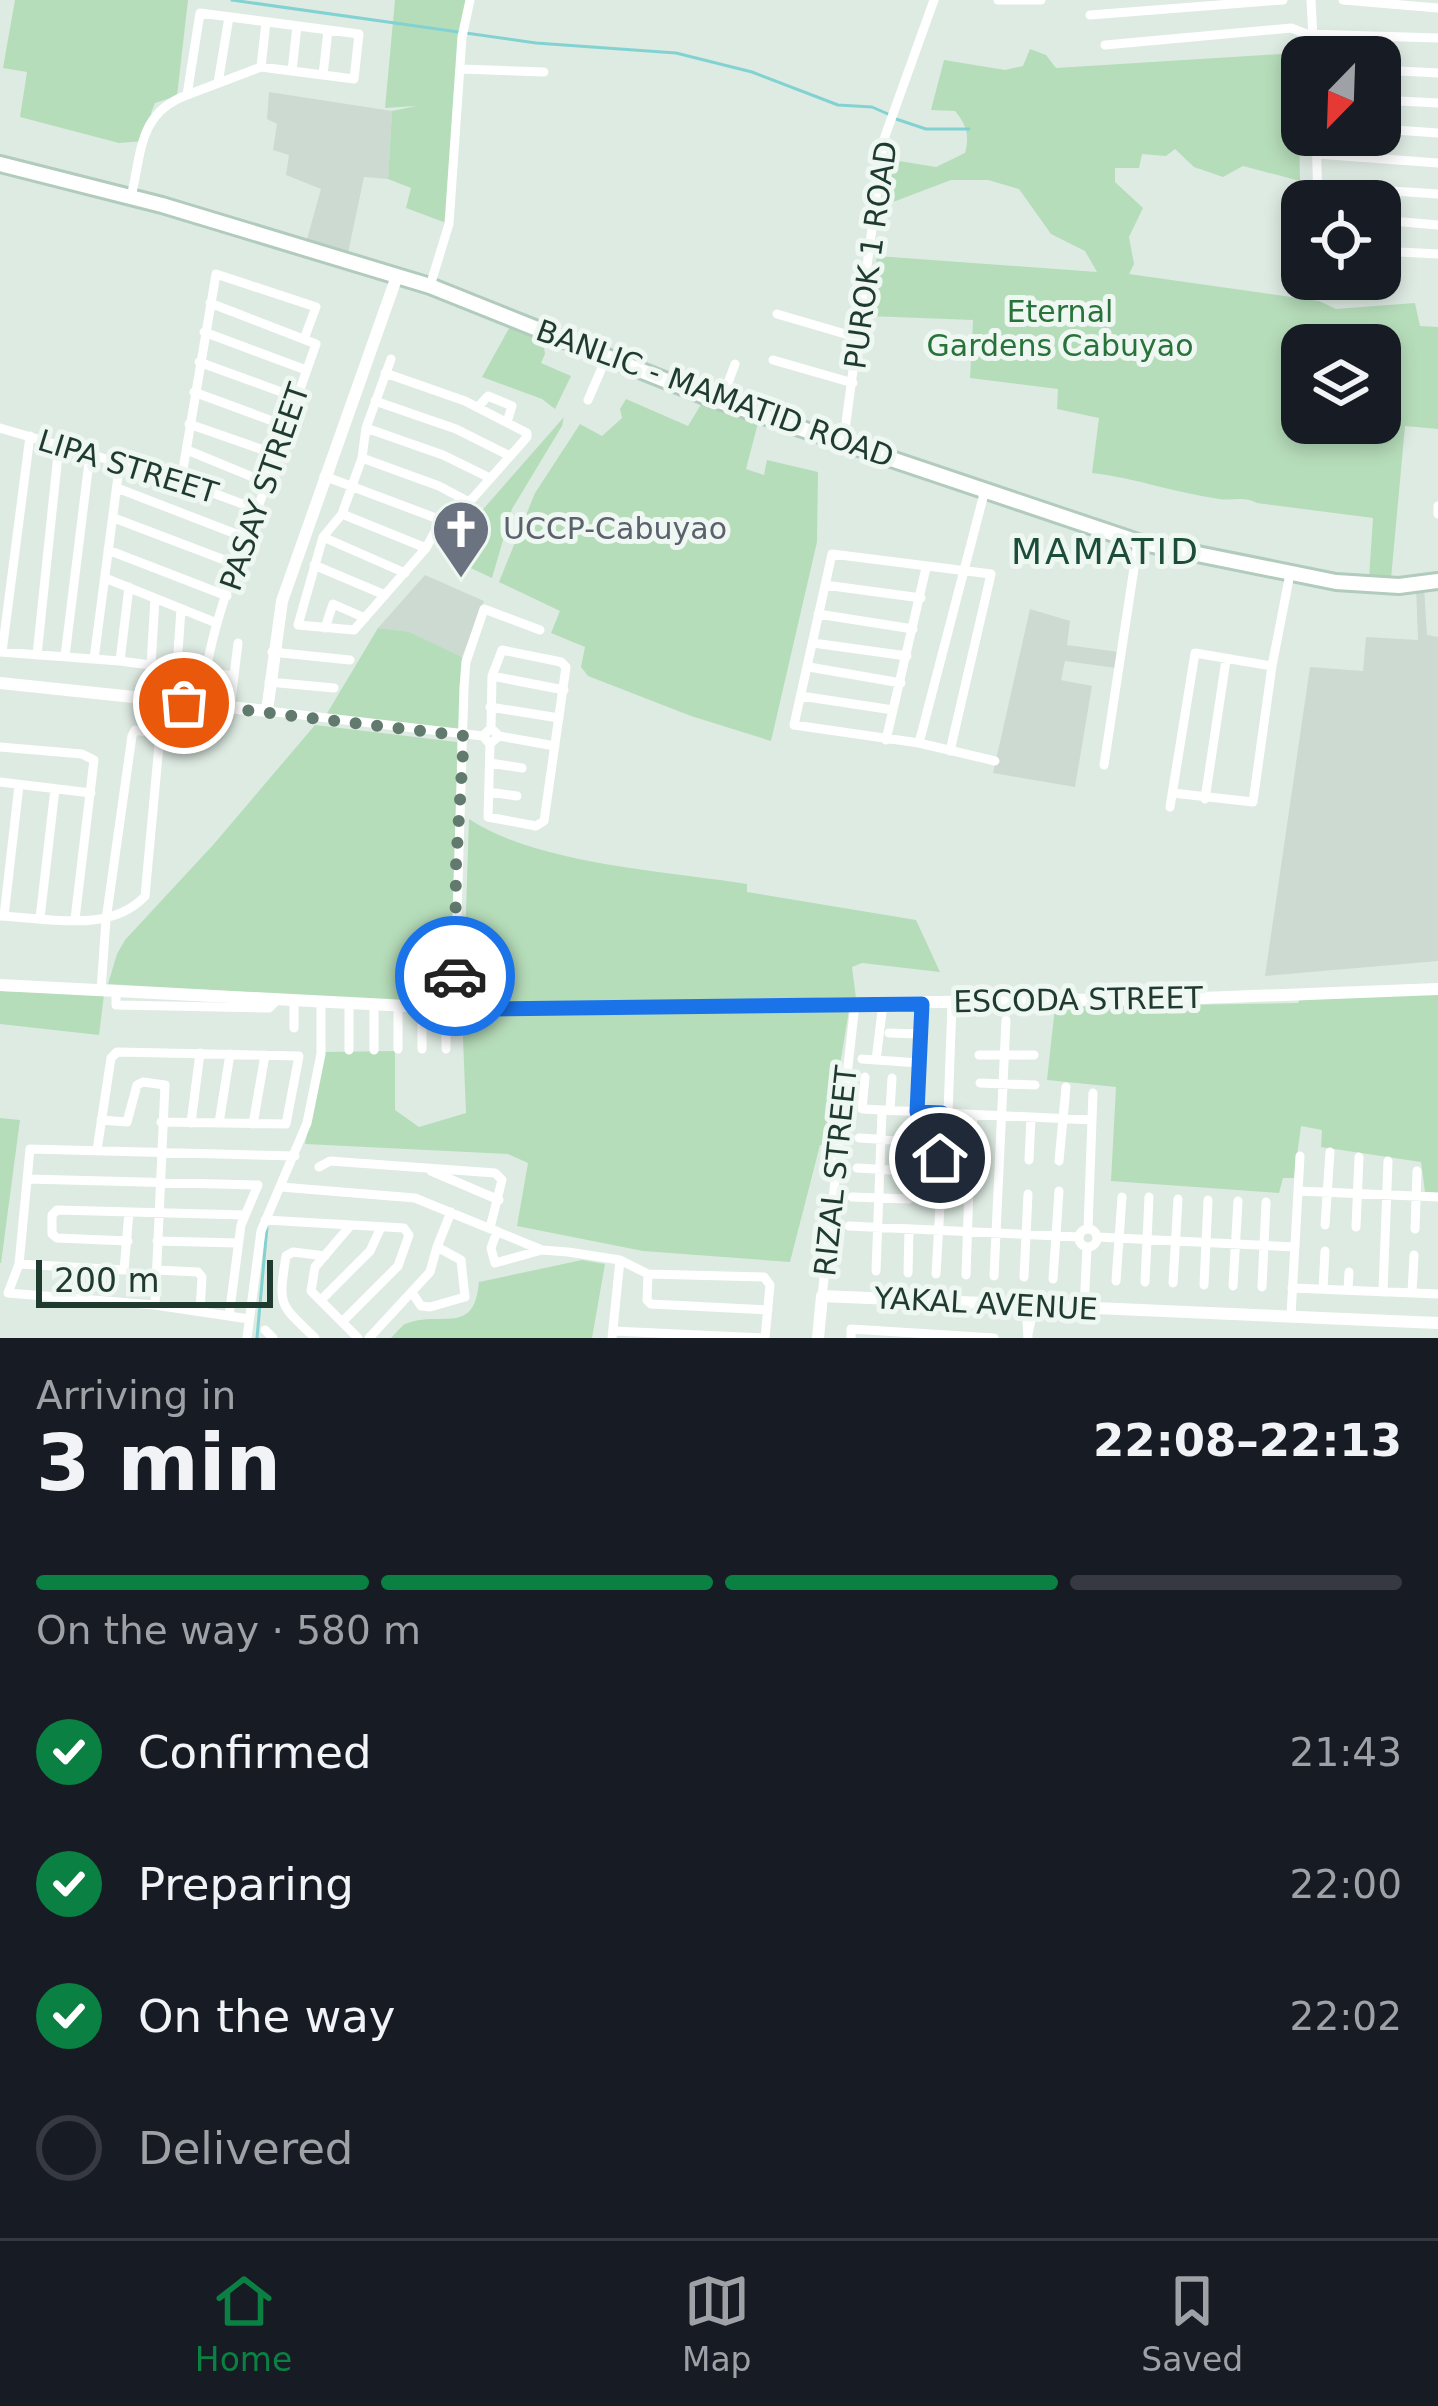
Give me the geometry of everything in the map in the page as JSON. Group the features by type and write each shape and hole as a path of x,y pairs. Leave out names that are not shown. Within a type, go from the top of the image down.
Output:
{"main road":[{"name":"BANLIC - MAMATID ROAD","path":"0,164 131,197 430,286 722,402 1138,542 1336,582 1399,586 1438,581"}],"street":[{"path":"430,286 449,224 462,38 470,0"},
{"name":"PUROK 1 ROAD","path":"843,445 884,139 934,0"},
{"path":"998,0 1041,0"},
{"path":"1090,15 1136,5 1282,0"},
{"path":"1312,0 1313,36"},
{"path":"1343,0 1430,5"},
{"path":"131,197 151,118 165,104 261,68 354,79 359,34 200,13 187,95"},
{"path":"218,83 229,17"},
{"path":"261,68 266,22"},
{"path":"292,71 296,26"},
{"path":"1105,45 1291,28 1438,38"},
{"path":"322,75 328,30"},
{"path":"460,69 544,72"},
{"path":"1401,71 1438,73"},
{"path":"1401,101 1438,104"},
{"path":"1401,131 1438,133"},
{"path":"1343,156 1438,163"},
{"path":"1401,192 1438,194"},
{"path":"1401,221 1438,224"},
{"path":"1401,252 1438,254"},
{"path":"181,481 216,274 316,308 304,339"},
{"path":"266,711 282,602 397,276"},
{"name":"PASAY STREET","path":"206,671 214,622 316,344 210,303"},
{"path":"777,314 859,338"},
{"path":"203,332 306,370"},
{"path":"588,400 607,356"},
{"path":"385,373 478,407 527,433 490,478 441,520 426,548 354,630 298,625 323,538 342,514 352,487 366,428 375,401 385,373 391,358"},
{"path":"773,361 853,383"},
{"path":"199,362 295,397"},
{"path":"722,402 735,364"},
{"path":"194,392 286,426"},
{"path":"478,407 488,396 512,406 507,422"},
{"path":"375,401 456,429 510,455"},
{"path":"189,424 275,454"},
{"path":"0,447 1,428"},
{"name":"LIPA STREET","path":"1,428 120,461 256,509"},
{"path":"366,428 490,478"},
{"path":"30,436 1,652 234,676"},
{"path":"37,655 59,445"},
{"path":"187,450 267,483"},
{"path":"64,656 90,454"},
{"path":"362,458 440,486 467,501"},
{"path":"94,658 120,461"},
{"path":"324,476 441,520"},
{"path":"117,488 244,537"},
{"path":"919,742 985,490"},
{"path":"342,514 426,548"},
{"path":"114,518 235,564"},
{"path":"323,538 405,573"},
{"path":"1104,765 1138,542"},
{"path":"108,550 227,596"},
{"path":"950,751 991,574 832,554 794,725 919,742 950,751 995,761"},
{"path":"314,565 385,595"},
{"path":"886,740 926,568"},
{"path":"1173,793 1253,802 1290,574"},
{"path":"106,578 214,622"},
{"path":"825,585 921,598"},
{"path":"120,661 129,587"},
{"path":"151,665 155,598"},
{"path":"325,628 333,604 365,618"},
{"path":"177,667 182,609"},
{"path":"446,1048 466,662 481,613 487,609 540,630"},
{"path":"818,614 913,629"},
{"path":"230,707 238,643"},
{"path":"813,643 907,656"},
{"path":"502,650 561,662 566,673 544,821 536,826 488,817 492,676 502,650"},
{"path":"272,652 350,660"},
{"path":"1170,807 1195,653 1272,666"},
{"path":"1205,799 1226,660"},
{"path":"808,667 902,683"},
{"path":"492,676 564,690"},
{"path":"269,682 334,688"},
{"path":"0,683 555,746"},
{"path":"801,696 893,710"},
{"path":"490,707 559,718"},
{"path":"19,784 2,916 106,920 129,913 145,896 160,734 135,730 132,736 106,920 101,990"},
{"path":"0,748 91,757 95,764 75,919"},
{"path":"490,764 522,768"},
{"path":"0,782 91,793"},
{"path":"40,917 55,789"},
{"path":"489,792 517,796"},
{"name":"ESCODA STREET","path":"0,985 450,1011 1438,989"},
{"path":"294,1000 294,1028"},
{"path":"247,1338 265,1220 307,1124 321,1054 321,1001"},
{"path":"349,1003 349,1050"},
{"path":"940,1158 952,1003"},
{"path":"374,1004 374,1050"},
{"name":"RIZAL STREET","path":"818,1338 855,1004"},
{"path":"877,1060 883,1004"},
{"path":"917,1112 922,1004"},
{"path":"398,1006 398,1049"},
{"path":"422,1007 422,1049"},
{"path":"994,1276 1006,1020"},
{"path":"889,1033 920,1034"},
{"path":"97,1150 111,1058 117,1052 299,1056 286,1124 161,1122"},
{"path":"191,1123 200,1053"},
{"path":"219,1123 230,1054"},
{"path":"979,1055 1034,1054"},
{"path":"253,1124 265,1055"},
{"path":"862,1059 919,1063"},
{"path":"865,1077 862,1109 1092,1120"},
{"path":"876,1271 880,1140 892,1078"},
{"path":"980,1083 1035,1085"},
{"path":"101,1120 130,1119 137,1085 165,1085 155,1305"},
{"path":"1059,1161 1066,1088"},
{"path":"1087,1247 1094,1244 1093,1094"},
{"path":"971,1161 973,1114"},
{"path":"1029,1160 1030,1117"},
{"path":"860,1138 910,1142"},
{"path":"249,1319 155,1305 8,1293 19,1264 30,1149 295,1156"},
{"path":"1325,1225 1330,1152"},
{"path":"1291,1315 1300,1156"},
{"path":"1356,1226 1359,1156"},
{"path":"319,1167 330,1161 495,1173 502,1180 491,1248 495,1263 542,1250"},
{"path":"1383,1292 1388,1161"},
{"path":"420,1166 499,1200"},
{"path":"857,1168 908,1171"},
{"path":"1415,1229 1417,1171"},
{"path":"28,1179 257,1185 238,1243 229,1316"},
{"path":"280,1187 416,1198 542,1250 620,1260 649,1274 769,1280 765,1338 612,1334 620,1260"},
{"path":"966,1275 969,1187"},
{"path":"936,1274 941,1189"},
{"path":"1054,1279 1059,1191"},
{"path":"1298,1191 1438,1197"},
{"path":"1024,1277 1028,1194"},
{"path":"1116,1281 1122,1196"},
{"path":"852,1197 909,1199"},
{"path":"1144,1282 1149,1197"},
{"path":"1173,1283 1178,1199"},
{"path":"1204,1285 1208,1199"},
{"path":"1233,1286 1238,1201"},
{"path":"1262,1287 1266,1202"},
{"path":"128,1241 57,1238 52,1234 52,1215 57,1210 244,1215"},
{"path":"19,1264 124,1270 129,1211"},
{"path":"369,1338 430,1272 451,1211"},
{"path":"265,1220 404,1228 409,1235 398,1266 342,1322"},
{"path":"350,1226 315,1267 311,1291 358,1338"},
{"path":"849,1226 1078,1237 1093,1233 1295,1247"},
{"path":"321,1300 370,1251 381,1227"},
{"path":"908,1273 909,1229"},
{"path":"1078,1237 1087,1247 1084,1309"},
{"path":"157,1240 238,1243"},
{"path":"412,1294 422,1306 430,1307 465,1297 461,1260 436,1247"},
{"path":"1323,1289 1325,1250"},
{"path":"316,1338 284,1307 280,1295 286,1256 293,1252 325,1256"},
{"path":"1412,1293 1414,1255"},
{"path":"156,1270 198,1272 202,1277 200,1311"},
{"path":"1348,1272 1348,1290"},
{"path":"649,1274 647,1300 651,1304 768,1310"},
{"path":"1292,1288 1438,1294"},
{"name":"YAKAL AVENUE","path":"822,1296 1438,1323"},
{"path":"1028,1336 1033,1328 1030,1307"},
{"path":"851,1338 851,1329 994,1338"}],"shaded area":[{"path":"269,92 392,111 388,179 364,177 347,258 305,246 321,189 286,175 289,155 273,150 277,124 267,119"},
{"path":"425,575 484,601 462,657 409,633 378,628"},
{"path":"1416,586 1424,586 1427,635 1438,637 1438,961 1265,976 1310,667 1363,671 1366,637 1418,640"},
{"path":"1030,609 1070,621 1067,645 1119,652 1116,668 1065,661 1061,680 1092,686 1075,787 993,773"}],"green space":[{"path":"15,0 188,0 177,96 155,103 151,113 155,121 145,141 119,143 20,117 27,72 3,68"},
{"path":"395,0 468,0 449,224 406,208 411,188 388,179 392,111 416,106 385,108"},
{"name":"Eternal Gardens Cabuyao","path":"1030,49 1046,55 1056,68 1281,54 1281,156 1299,156 1300,180 1243,166 1223,177 1194,167 1175,149 1166,156 1142,154 1139,168 1115,168 1115,182 1143,208 1129,237 1134,264 1129,274 1281,296 1281,300 1319,301 1336,309 1415,303 1420,326 1438,327 1438,429 1405,426 1391,579 1369,578 1373,518 1219,499 1092,473 1099,418 1057,409 1058,389 970,378 973,320 868,316 877,256 1097,272 1085,251 1051,234 1019,189 988,180 951,180 880,207 887,159 936,167 965,153 966,130 955,111 931,110 944,60 1005,70 1023,66"},
{"path":"512,323 542,334 545,354 541,363 571,376 555,409 542,399 482,377"},
{"path":"626,399 688,426 703,401 758,423 746,469 764,475 767,460 818,472 817,542 771,741 588,676 581,667 585,647 551,633 560,611 499,582 535,493 580,424 602,436 622,418 620,409"},
{"path":"564,417 512,509 492,578 443,555"},
{"path":"378,628 409,632 462,657 460,731 326,715"},
{"path":"315,725 457,742 456,1004 108,984 125,940"},
{"path":"469,819 497,834 565,856 747,884 747,892 916,920 940,972 862,963 852,967 856,998 463,1003"},
{"path":"0,991 104,995 99,1035 0,1024"},
{"path":"1438,992 1438,1193 1425,1192 1421,1162 1321,1147 1322,1130 1301,1126 1294,1178 1283,1178 1279,1193 1111,1181 1116,1087 1047,1080 1055,1007 1298,1003 1302,996"},
{"path":"849,1010 827,1145 820,1145 790,1262 643,1251 517,1226 528,1163 508,1154 305,1144 325,1052 395,1051 395,1110 419,1127 466,1113 462,1014"},
{"path":"0,1118 20,1120 1,1263 0,1263"},
{"path":"582,1260 605,1264 592,1338 391,1338 405,1324 418,1320 463,1316 476,1299 479,1282"}],"waterway":[{"path":"232,0 536,43 676,53 752,72 838,105 872,107 888,114"},
{"path":"896,119 926,129 969,129"},
{"path":"257,1338 267,1227"}],"way so far":[{"path":"184,703 464,736 455,976"}],"place":[{"name":"UCCP-Cabuyao","path":"461,580"}],"district":[{"name":"MAMATID","path":"1106,551"}],"route":[{"path":"455,976 454,1014 486,1009 922,1004 917,1112 942,1113 940,1158"}]}
